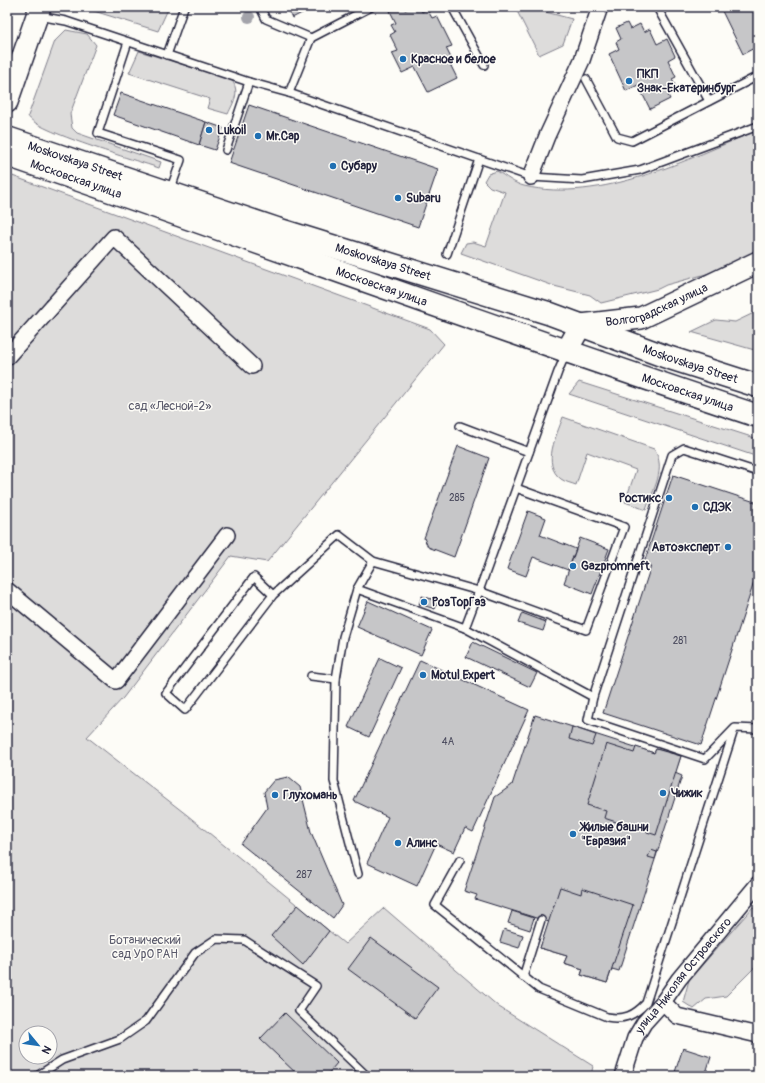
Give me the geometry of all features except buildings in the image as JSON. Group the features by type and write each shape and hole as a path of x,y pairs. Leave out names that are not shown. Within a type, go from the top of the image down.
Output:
{"main road":[{"name":"Moskovskaya Street","path":"7,138 170,193 581,325 664,356 758,386"},
{"name":"Московская улица","path":"7,155 226,230 566,352 758,416"}],"street":[{"path":"531,177 547,136 582,60 600,7"},
{"path":"7,102 14,66 38,11"},
{"path":"7,357 114,238 252,366"},
{"name":"Волгоградская улица","path":"581,325 641,318 758,262"},
{"path":"566,352 581,325"},
{"path":"7,590 116,681 227,535"},
{"name":"улица Николая Островского","path":"623,1076 635,1038 644,1023 663,1002 679,979 758,884"},
{"path":"663,1002 677,1016 758,1035"}],"lane":[{"path":"167,55 184,7"},
{"path":"260,7 266,19 311,38"},
{"path":"289,93 311,38 371,7"},
{"path":"452,7 484,66"},
{"path":"38,11 249,82 289,93 531,177 582,180 640,170 758,126"},
{"path":"659,11 709,101"},
{"path":"128,42 98,132 181,160 170,193"},
{"path":"586,79 617,137 632,142 758,76"},
{"path":"226,150 249,82"},
{"path":"447,254 479,159"},
{"path":"465,628 566,352"},
{"path":"460,426 529,452"},
{"path":"758,472 684,448 672,455 593,697 588,720 706,759 735,728 758,728"},
{"path":"273,596 254,577 166,693 185,710 273,596 338,535 373,561 479,591 586,630 624,527 516,488"},
{"path":"358,874 334,781 336,679 343,637 357,589 373,561"},
{"path":"357,589 465,628 593,697"},
{"path":"312,676 336,679"},
{"path":"460,860 435,905 539,989 607,1017 619,1019 630,1017 646,1003 735,728"},
{"path":"523,976 541,920"},
{"path":"37,1076 62,1060 120,1039 146,1022 195,953 216,939 244,940 316,986 299,1011 367,1076"}],"green space":[{"path":"81,7 169,7 158,31"},
{"path":"515,7 537,7 538,10 572,19 563,44 539,55"},
{"path":"66,30 87,34 96,45 70,114 72,128 77,133 161,162 159,168 67,137 34,122 28,116 55,41"},
{"path":"139,51 232,80 236,93 228,114 207,108 210,99 129,73"},
{"path":"758,130 758,254 732,267 666,285 658,289 601,303 590,295 554,286 461,253 466,243 473,242 486,246 505,192 490,187 484,181 488,174 497,171 514,182 524,186 553,190 583,189 613,184 644,176 703,154"},
{"path":"7,174 430,329 444,344 267,562 231,556 123,698 87,737 187,815 345,944 384,908 499,1007 593,1066 591,1076 7,1076"},
{"path":"758,311 758,351 691,332 716,320 735,322"},
{"path":"579,382 758,439 758,457 569,394"},
{"path":"563,417 654,449 658,457 659,472 658,479 646,510 625,502 636,470 587,452 576,485 566,482 555,473 551,458 552,449"},
{"path":"753,907 758,910 758,964 726,996 706,999 694,1009 683,1002 689,980"}],"place":[{"name":"Красное и белое","path":"403,59"},
{"name":"ПКП Знак-Екатеринбург","path":"629,81"},
{"name":"Lukoil","path":"209,130"},
{"name":"Mr.Cap","path":"258,136"},
{"name":"Субару","path":"333,166"},
{"name":"Subaru","path":"398,198"},
{"name":"Ростикс","path":"669,498"},
{"name":"СДЭК","path":"695,507"},
{"name":"Автоэксперт","path":"728,547"},
{"name":"Gazpromneft","path":"573,566"},
{"name":"РозТорГаз","path":"424,602"},
{"name":"Motul Expert","path":"423,675"},
{"name":"Чижик","path":"663,793"},
{"name":"Глухомань","path":"275,795"},
{"name":"Жилые башни \"Евразия\"","path":"573,834"},
{"name":"Алинс","path":"398,843"}],"park label":[{"name":"сад «Лесной-2»","path":"170,406"},
{"name":"Ботанический сад УрО РАН","path":"145,947"}]}
